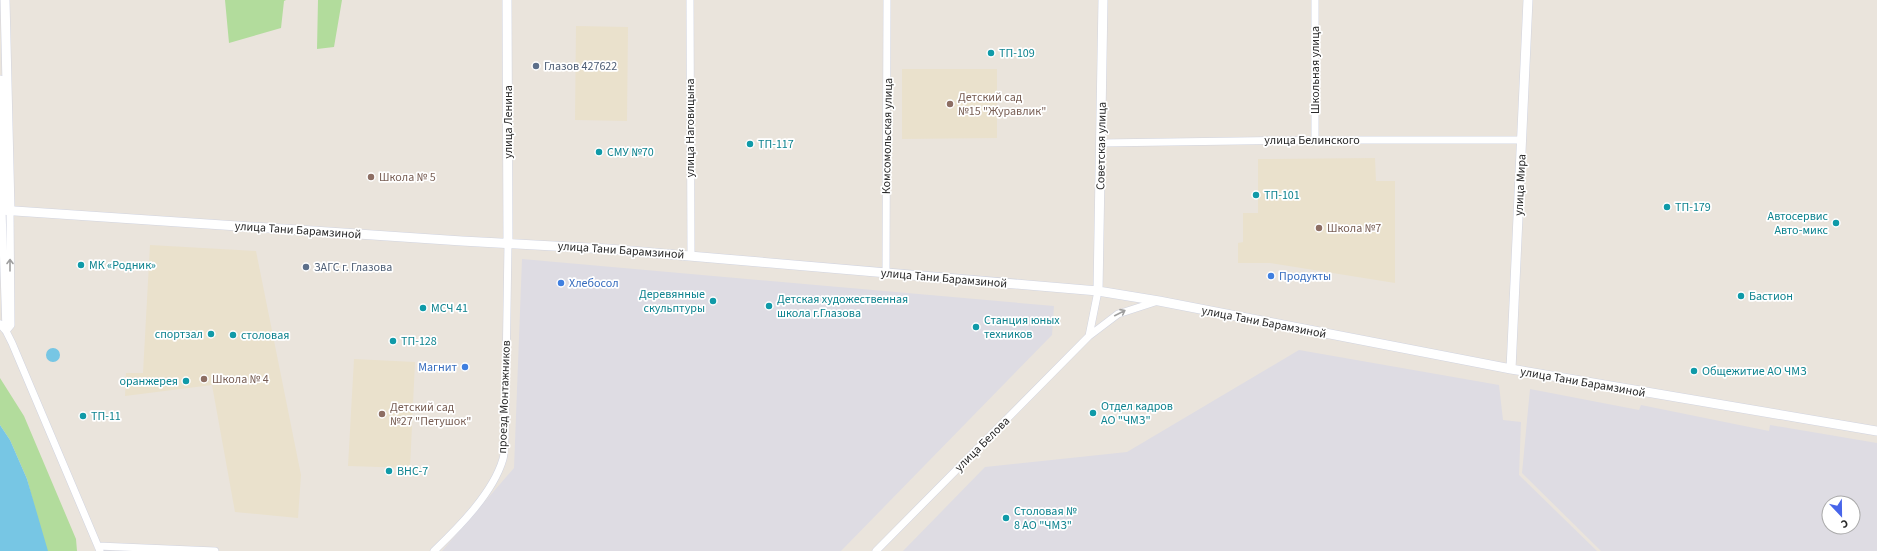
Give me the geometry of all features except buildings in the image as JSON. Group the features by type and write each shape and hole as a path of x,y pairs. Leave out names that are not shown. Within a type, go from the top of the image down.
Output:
{"street":[{"path":"5,0 4,210 10,225 8,328"},
{"name":"улица Ленина","path":"507,0 508,244"},
{"name":"улица Наговицына","path":"690,0 691,255"},
{"name":"Комсомольская улица","path":"886,273 887,0"},
{"name":"Советская улица","path":"1098,291 1102,143 1103,0"},
{"name":"Школьная улица","path":"1315,0 1315,140"},
{"name":"улица Мира","path":"1511,369 1528,0"},
{"path":"0,80 8,328 12,343 52,440 99,548 215,551"},
{"name":"улица Белинского","path":"1102,143 1315,140 1522,140"},
{"name":"улица Тани Барамзиной","path":"4,210 691,255 1098,291 1160,301 1511,369 1877,430"},
{"name":"проезд Монтажников","path":"434,551 458,528 489,488 503,459 505,437 508,244"},
{"path":"1089,336 1098,291"},
{"name":"улица Белова","path":"876,551 1089,336 1118,314 1141,305 1160,301"},
{"path":"0,324 8,328"}],"shaded area":[{"path":"576,26 628,27 627,121 575,120"},
{"name":"Детский сад №15 \"Журавлик\"","path":"902,69 997,69 997,138 902,139"},
{"name":"Школа №7","path":"1375,158 1376,181 1395,181 1395,283 1270,263 1238,263 1238,243 1243,242 1243,213 1258,213 1258,159"},
{"name":"Школа № 4","path":"150,245 256,251 301,475 298,518 235,512 212,385 125,396 126,373 143,373"},
{"path":"522,259 1054,306 1052,335 841,551 442,551 514,468"},
{"path":"1299,350 1499,385 1503,420 1521,422 1519,475 1597,551 903,551 985,467 1127,452"},
{"name":"Детский сад №27 \"Петушок\"","path":"354,359 415,362 410,468 348,466"},
{"path":"1530,389 1639,410 1641,405 1769,431 1770,425 1877,443 1877,551 1601,551 1522,473"}],"green space":[{"path":"225,0 286,0 284,1 281,28 229,43"},
{"path":"318,0 342,0 334,47 317,49"},
{"path":"0,378 24,416 76,539 77,551 46,551 27,479 10,440 0,425"}],"water":[{"path":"50,348 56,348 60,352 60,358 56,362 50,362 46,358 46,352"},
{"path":"0,425 10,440 27,479 48,551 0,551"}],"place":[{"name":"ТП-109","path":"991,53"},
{"name":"Глазов 427622","path":"536,66"},
{"name":"Детский сад №15 \"Журавлик\"","path":"950,104"},
{"name":"ТП-117","path":"750,144"},
{"name":"СМУ №70","path":"599,152"},
{"name":"Школа № 5","path":"371,177"},
{"name":"ТП-101","path":"1256,195"},
{"name":"ТП-179","path":"1667,207"},
{"name":"Автосервис Авто-микс","path":"1836,223"},
{"name":"Школа №7","path":"1319,228"},
{"name":"МК «Родник»","path":"81,265"},
{"name":"ЗАГС г. Глазова","path":"306,267"},
{"name":"Продукты","path":"1271,276"},
{"name":"Хлебосол","path":"561,283"},
{"name":"Бастион","path":"1741,296"},
{"name":"Деревянные скульптуры","path":"713,301"},
{"name":"Детская художественная школа г.Глазова","path":"769,306"},
{"name":"МСЧ 41","path":"423,308"},
{"name":"Станция юных техников","path":"976,327"},
{"name":"спортзал","path":"211,334"},
{"name":"столовая","path":"233,335"},
{"name":"ТП-128","path":"393,341"},
{"name":"Магнит","path":"465,367"},
{"name":"Общежитие АО ЧМЗ","path":"1694,371"},
{"name":"Школа № 4","path":"204,379"},
{"name":"оранжерея","path":"186,381"},
{"name":"Отдел кадров АО \"ЧМЗ\"","path":"1093,413"},
{"name":"Детский сад №27 \"Петушок\"","path":"382,414"},
{"name":"ТП-11","path":"83,416"},
{"name":"ВНС-7","path":"389,471"},
{"name":"Столовая № 8 АО \"ЧМЗ\"","path":"1006,518"}]}
